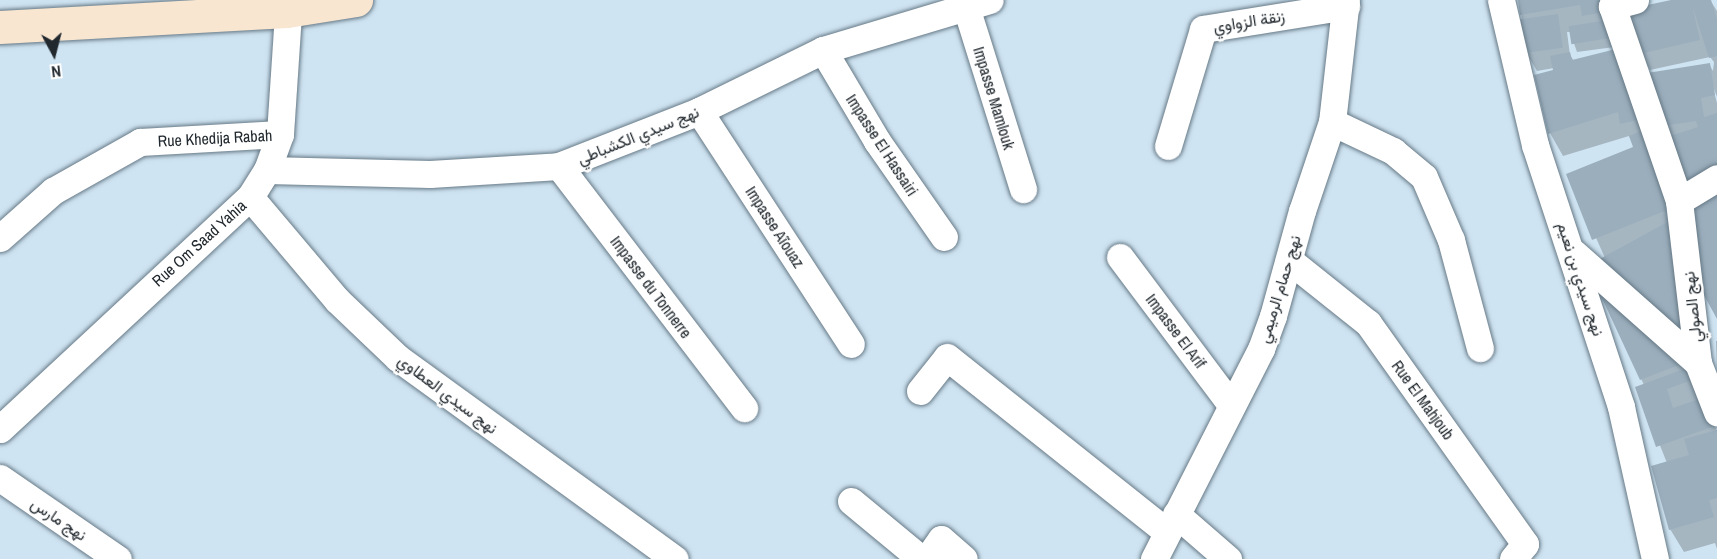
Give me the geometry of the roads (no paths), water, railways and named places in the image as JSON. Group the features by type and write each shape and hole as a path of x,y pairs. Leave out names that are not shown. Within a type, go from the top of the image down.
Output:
{"main road":[{"path":"0,27 217,7 356,0"}],"street":[{"name":"نهج سيدي بن نعيم","path":"1501,0 1535,145 1574,253 1621,407 1655,559"},
{"name":"نهج الصولي","path":"1635,0 1612,6 1679,201 1698,363"},
{"name":"نهج سيدي الكشباطي","path":"267,170 430,174 559,166 699,111 823,50 978,3"},
{"name":"Impasse Mamlouk","path":"978,3 1023,189"},
{"name":"نهج حمام الرميمي","path":"1154,559 1261,349 1332,123 1346,3"},
{"name":"زنقة الزواوي","path":"1168,147 1203,29 1346,3"},
{"name":"Rue Om Saad Yahia","path":"0,429 250,197 267,170 280,134 288,5"},
{"name":"Impasse El Hassairi","path":"823,50 877,141 944,237"},
{"name":"Impasse Aĩouaz","path":"699,111 851,344"},
{"path":"1332,123 1393,151 1424,177 1451,240 1480,348"},
{"name":"Rue Khedija Rabah","path":"0,238 53,191 140,142 280,134"},
{"name":"Impasse du Tonnerre","path":"559,166 744,408"},
{"path":"1679,201 1717,178"},
{"name":"نهج سيدي العطاوي","path":"250,197 337,300 398,358 675,559"},
{"name":"نهج الصولي","path":"1574,253 1698,363"},
{"name":"Impasse El Arif","path":"1120,257 1231,405"},
{"name":"Rue El Mahjoub","path":"1289,260 1368,323 1525,543 1513,559"},
{"path":"921,391 947,357 1171,523 1228,559"},
{"path":"1698,363 1717,412"},
{"name":"نهج مارس","path":"0,478 118,559"},
{"path":"851,501 921,559"},
{"path":"927,559 941,538 964,559"}]}
